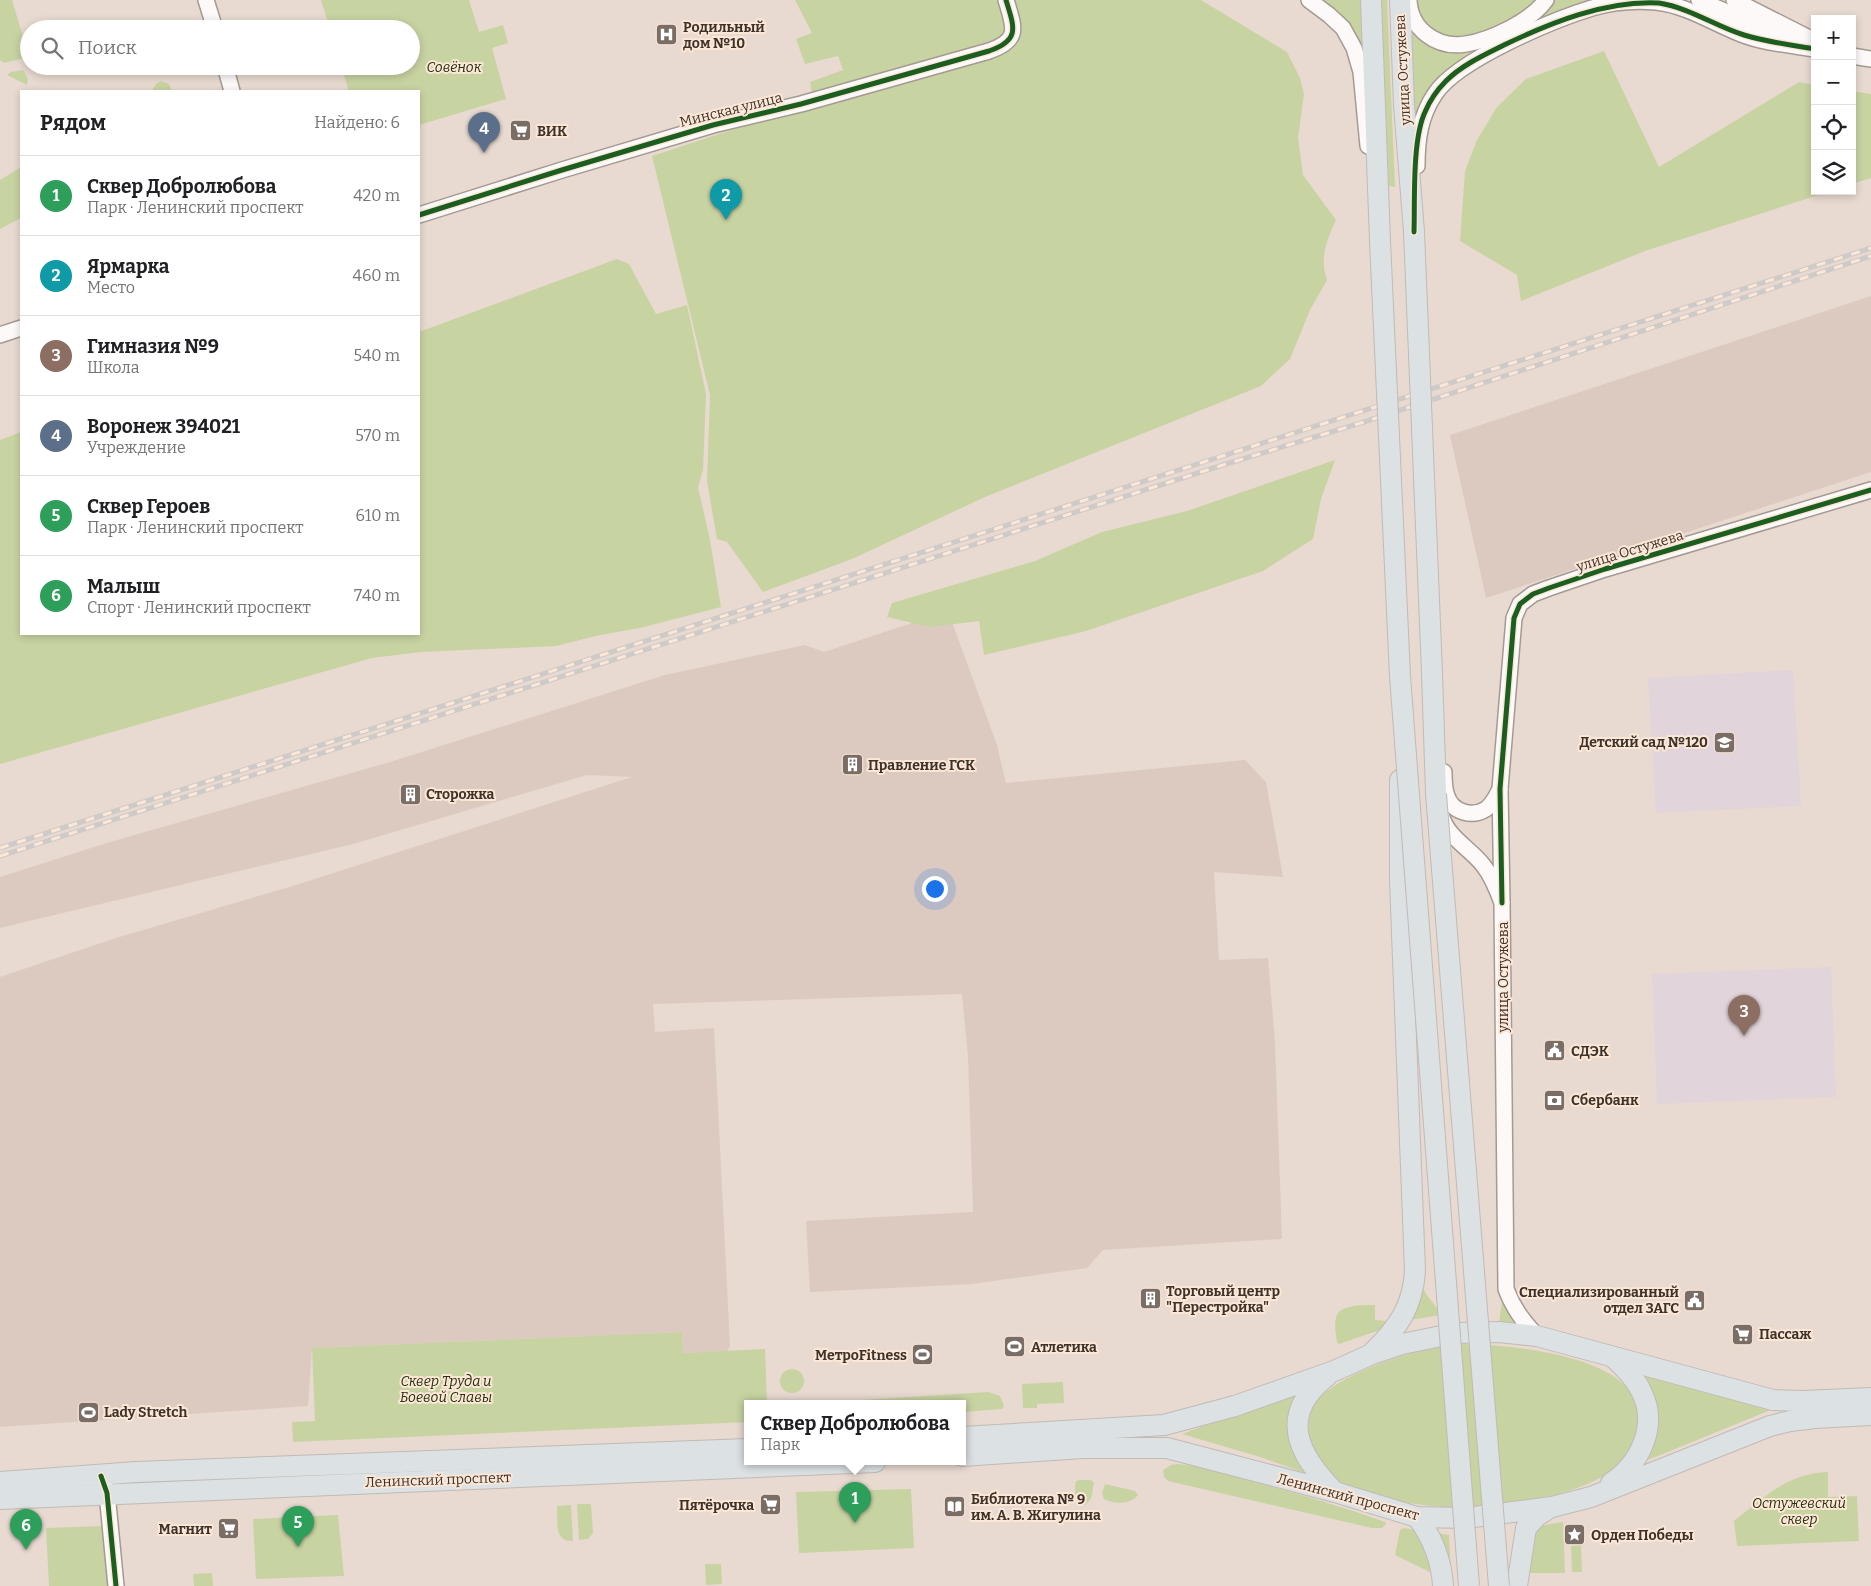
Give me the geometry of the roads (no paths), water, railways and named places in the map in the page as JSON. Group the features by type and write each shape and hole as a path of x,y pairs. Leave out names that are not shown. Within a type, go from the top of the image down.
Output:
{"main road":[{"name":"улица Остужева","path":"1371,0 1400,676 1400,881 1416,1271 1412,1298 1404,1314 1386,1340 1372,1354"},
{"name":"улица Остужева","path":"1400,0 1404,105 1414,232 1436,794"},
{"path":"1400,676 1469,1586"},
{"path":"1436,794 1499,1586"},
{"path":"966,1436 1164,1426 1235,1406 1334,1371 1372,1354 1402,1344 1456,1332 1499,1332 1537,1336 1774,1400 1803,1401 1871,1398"},
{"path":"1590,1497 1618,1479 1635,1460 1645,1443 1647,1432 1647,1410 1643,1394 1627,1370 1612,1356"},
{"path":"1334,1371 1316,1386 1306,1398 1300,1411 1298,1430 1299,1440 1306,1458 1334,1492"},
{"name":"Ленинский проспект","path":"966,1456 1083,1448 1167,1448 1334,1492 1417,1517 1466,1518 1552,1507 1590,1497 1770,1426 1790,1420 1871,1415"},
{"name":"Ленинский проспект","path":"0,1499 104,1485 136,1472 744,1449"},
{"name":"Ленинский проспект","path":"0,1482 104,1485 774,1465"},
{"path":"1517,1586 1526,1528 1537,1516 1552,1507"},
{"path":"1417,1517 1424,1526 1435,1550 1443,1586"}],"street":[{"path":"206,0 212,20"},
{"name":"Минская улица","path":"420,215 713,125 800,104 1002,47 1013,31 1006,0"},
{"path":"1309,0 1343,28 1349,37 1358,60 1380,241"},
{"path":"1408,0 1415,22 1425,34 1441,42 1458,45 1478,41 1523,21 1534,14 1546,0"},
{"path":"1699,0 1759,26 1811,44"},
{"path":"1734,0 1811,39"},
{"path":"1414,232 1417,148 1420,124 1435,92 1447,80 1474,60 1541,28 1592,8 1609,4 1638,1 1658,2 1686,10 1743,34 1811,48"},
{"path":"1856,57 1871,59"},
{"path":"228,75 232,90"},
{"path":"0,335 20,328"},
{"name":"улица Остужева","path":"1537,1336 1520,1318 1506,1289 1500,789 1514,618 1520,604 1549,588 1605,569 1871,490"},
{"path":"1432,673 1441,731 1446,796 1451,805 1464,813 1477,813 1493,802 1500,789"},
{"name":"улица Остужева","path":"1436,794 1444,825 1456,840 1482,863 1493,880 1502,902"},
{"path":"104,1485 116,1586"}],"railway":[{"path":"0,848 1871,248"},
{"path":"0,856 1223,465 1364,422 1871,256"}],"place":[{"name":"Родильный дом №10","path":"667,35"},
{"name":"ВИК","path":"521,131"},
{"name":"Воронеж 394021","path":"484,153"},
{"name":"Ярмарка","path":"726,220"},
{"name":"Детский сад №120","path":"1724,742"},
{"name":"Правление ГСК","path":"852,765"},
{"name":"Сторожка","path":"410,794"},
{"name":"Гимназия №9","path":"1744,1036"},
{"name":"СДЭК","path":"1555,1051"},
{"name":"Сбербанк","path":"1555,1100"},
{"name":"Торговый центр \"Перестройка\"","path":"1150,1299"},
{"name":"Специализированный отдел ЗАГС","path":"1695,1300"},
{"name":"Пассаж","path":"1743,1334"},
{"name":"Атлетика","path":"1015,1347"},
{"name":"МетроFitness","path":"923,1355"},
{"name":"Lady Stretch","path":"88,1412"},
{"name":"Пятёрочка","path":"770,1505"},
{"name":"Библиотека № 9 им. А. В. Жигулина","path":"955,1507"},
{"name":"Сквер Добролюбова","path":"855,1523"},
{"name":"Магнит","path":"228,1529"},
{"name":"Орден Победы","path":"1575,1535"},
{"name":"Сквер Героев","path":"298,1547"},
{"name":"Малыш","path":"26,1550"}],"park label":[{"name":"Совёнок","path":"454,67"},
{"name":"Сквер Труда и Боевой Славы","path":"446,1389"},
{"name":"Остужевский сквер","path":"1799,1512"}]}
